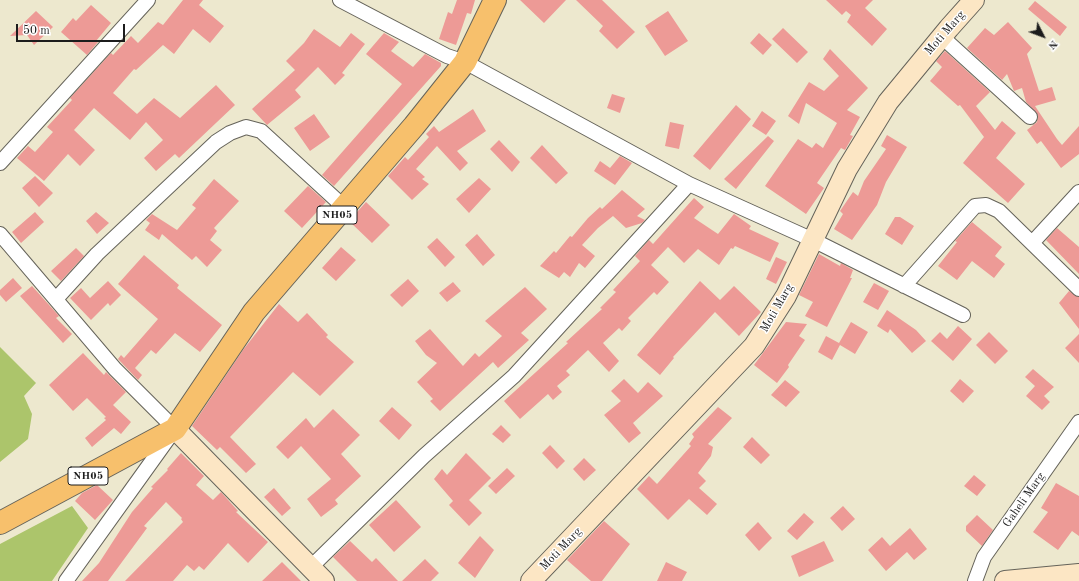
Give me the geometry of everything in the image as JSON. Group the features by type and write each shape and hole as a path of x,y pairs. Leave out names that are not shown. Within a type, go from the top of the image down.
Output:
{"main road":[{"name":"NH05","path":"0,523 175,429 254,312 414,126 465,62 495,0"}],"street":[{"path":"0,163 148,0"},
{"path":"340,0 446,56 465,62 689,184 813,240 962,315"},
{"name":"Moti Marg","path":"531,581 754,346 786,296 847,169 888,102 941,36 974,0"},
{"path":"941,36 1030,117"},
{"path":"56,299 97,254 216,142 230,133 246,127 261,131 344,207"},
{"path":"0,234 116,369 317,575 424,456 514,376 689,184"},
{"path":"1033,242 1079,192"},
{"path":"904,286 975,206 986,205 999,211 1033,242 1079,289"},
{"name":"Gaheli Marg","path":"975,581 984,557 1079,422"},
{"path":"66,581 175,429"},
{"path":"1005,581 1079,574"}],"green space":[{"path":"0,347 36,383 24,396 32,414 28,439 0,462"},
{"path":"72,506 88,528 52,581 0,581 0,544"}],"building":[{"path":"183,0 203,0 199,5 224,26 210,43 193,29 174,54 163,45 136,70 134,69 113,93 137,114 154,98 180,118 216,85 235,105 179,158 175,154 156,171 144,158 163,140 146,122 130,140 94,108 74,130 95,150 80,166 68,154 44,181 17,158 28,146 35,152 53,132 47,127 72,100 70,98 111,53 113,55 131,36 138,43 158,22 163,25"},
{"path":"457,0 475,0 471,14 467,13 456,45 439,39 448,12 452,14"},
{"path":"520,0 566,0 544,23"},
{"path":"576,0 602,0 635,32 617,49 599,31 603,26"},
{"path":"826,0 873,0 865,8 887,29 872,46 847,22 851,15 846,11 842,15"},
{"path":"1035,1 1067,27 1060,36 1028,9"},
{"path":"91,5 111,23 87,55 61,32 73,18 76,21"},
{"path":"36,11 53,27 34,45 27,35 10,36"},
{"path":"668,11 688,41 665,56 645,26"},
{"path":"1008,22 1032,48 1027,54 1039,91 1052,87 1056,100 1035,106 1057,139 1062,145 1079,126 1079,154 1061,168 1041,141 1037,144 1027,130 1037,122 1038,115 1026,102 1022,88 1014,91 1007,74 1002,80 967,48 985,28 994,35"},
{"path":"783,28 808,52 797,63 772,39"},
{"path":"314,29 340,47 351,33 365,44 342,73 345,75 335,85 318,67 295,90 301,97 267,125 252,109 295,70 286,61 304,43"},
{"path":"384,33 399,42 391,51 413,67 425,54 441,63 441,66 334,186 322,175 402,84 366,54"},
{"path":"759,33 772,45 763,55 750,43"},
{"path":"830,49 868,88 847,110 860,117 850,135 853,136 845,150 841,148 817,183 824,188 806,214 765,186 798,139 812,148 816,143 823,148 837,123 806,103 799,124 788,116 809,82 824,91 839,76 823,59"},
{"path":"945,51 990,92 976,106 995,130 1002,121 1016,133 996,158 1025,184 1008,203 963,163 984,137 960,105 958,106 930,81 942,67 936,61"},
{"path":"612,94 625,98 620,113 607,108"},
{"path":"736,105 751,119 710,170 693,156"},
{"path":"473,109 486,131 457,151 468,163 460,171 437,146 416,169 425,177 422,179 429,184 412,200 388,176 405,157 408,160 429,137 426,134 434,126 439,132"},
{"path":"762,111 776,121 766,135 752,126"},
{"path":"314,114 330,137 310,151 294,128"},
{"path":"670,122 684,125 679,149 665,146"},
{"path":"887,135 907,147 886,182 877,205 852,240 834,229 843,214 840,211 853,192 858,196 864,181 886,149 881,146"},
{"path":"768,136 774,141 736,189 724,179"},
{"path":"499,140 520,162 512,172 490,149"},
{"path":"542,145 568,173 556,184 530,158"},
{"path":"620,156 632,163 615,185 594,171 600,161 610,168"},
{"path":"35,176 53,193 39,207 22,188"},
{"path":"479,178 491,189 469,213 456,199"},
{"path":"214,179 239,201 214,228 217,231 210,240 222,250 207,267 196,256 192,260 162,234 159,240 145,230 150,223 146,220 152,214 177,230 196,208 192,205"},
{"path":"308,186 326,202 302,228 284,211"},
{"path":"622,190 645,209 637,216 645,220 642,223 626,228 613,216 598,228 582,245 595,256 585,268 579,263 570,277 564,272 559,278 540,266 554,251 556,253 570,236 572,237 588,218 600,207 602,209"},
{"path":"694,198 704,207 694,218 718,234 734,214 751,226 749,229 779,243 770,262 735,246 733,249 731,248 719,265 698,249 684,263 668,247 651,265 669,282 657,295 654,292 628,318 631,321 622,331 619,328 603,343 619,361 609,372 588,350 566,371 570,375 557,386 562,392 553,400 548,394 520,419 504,401 568,343 566,342 602,309 600,308 616,292 613,290 640,261 635,256 649,240 653,244"},
{"path":"366,202 390,225 372,243 349,221"},
{"path":"35,212 44,222 21,243 12,232"},
{"path":"96,212 109,223 97,234 86,221"},
{"path":"895,217 900,217 914,226 902,245 885,234"},
{"path":"972,222 1002,247 995,256 1005,264 994,278 972,261 957,280 938,266 957,242 955,241"},
{"path":"1057,228 1079,247 1079,274 1046,240"},
{"path":"477,234 495,255 483,266 465,245"},
{"path":"437,238 455,257 445,267 427,247"},
{"path":"341,247 356,260 336,281 322,268"},
{"path":"76,248 84,256 61,281 51,271"},
{"path":"819,254 840,266 841,263 853,270 850,278 852,278 827,327 805,316 813,302 799,295"},
{"path":"144,255 179,285 177,288 222,325 200,352 175,333 156,354 151,350 135,368 142,375 138,380 118,359 121,355 124,358 158,319 118,284"},
{"path":"776,257 787,262 776,284 766,279"},
{"path":"13,278 22,288 6,302 0,295 0,290"},
{"path":"408,279 419,291 402,307 390,295"},
{"path":"108,281 121,295 110,306 108,303 91,320 70,298 81,288 90,298"},
{"path":"700,281 720,300 734,286 761,312 739,336 715,312 673,357 674,358 660,375 637,355"},
{"path":"453,282 461,291 447,302 439,293"},
{"path":"874,283 889,291 878,310 863,302"},
{"path":"32,286 59,316 56,318 72,334 63,343 20,296"},
{"path":"525,287 547,309 521,333 529,340 498,368 493,362 440,411 430,401 433,399 417,382 437,363 426,355 415,341 430,329 463,366 475,353 479,357 502,336 485,321"},
{"path":"1069,291 1079,297 1079,329 1059,303"},
{"path":"279,304 298,322 307,313 328,335 326,337 354,362 320,396 293,372 230,437 256,464 246,473 220,447 217,450 192,426 243,350"},
{"path":"887,310 916,330 926,341 912,353 890,329 888,333 877,326"},
{"path":"786,322 807,324 799,336 805,340 788,365 789,367 777,383 754,365"},
{"path":"851,322 868,332 855,354 840,345 832,360 818,352 826,336 839,343"},
{"path":"958,326 972,339 953,361 931,341 940,332 947,339"},
{"path":"989,332 1008,351 995,364 976,345"},
{"path":"1079,334 1079,363 1065,348"},
{"path":"83,353 104,375 106,372 126,392 113,405 131,422 121,434 114,428 92,447 85,438 106,420 104,418 106,417 87,398 73,411 49,385"},
{"path":"1033,369 1054,387 1044,396 1050,402 1042,410 1026,396 1035,386 1025,377"},
{"path":"624,379 638,393 648,382 663,396 633,423 641,433 629,443 604,415 621,401 611,391"},
{"path":"960,379 974,391 963,403 950,391"},
{"path":"785,380 800,392 786,407 771,395"},
{"path":"392,407 412,425 399,440 379,421"},
{"path":"718,407 732,418 708,444 713,447 711,456 698,473 706,481 699,488 717,504 707,515 689,499 668,520 637,489 649,476 657,484 691,446 689,444 694,437 692,434"},
{"path":"333,409 360,435 341,454 361,476 335,500 338,504 321,517 307,499 331,479 301,446 288,459 276,447 306,418 314,428"},
{"path":"501,425 511,435 503,443 492,434"},
{"path":"752,437 770,455 761,464 743,447"},
{"path":"550,445 565,461 557,469 542,453"},
{"path":"181,453 204,476 196,485 213,500 221,492 238,511 236,512 268,542 248,563 228,543 204,570 199,566 194,571 187,565 173,581 125,581 183,522 181,519 182,518 166,502 144,526 147,528 108,581 82,581 99,563 132,512 153,488 151,487 168,470 167,469"},
{"path":"466,453 491,478 469,500 482,513 469,526 449,505 453,501 434,479 442,469 447,475"},
{"path":"584,458 596,470 584,481 573,469"},
{"path":"507,468 515,476 496,494 488,486"},
{"path":"974,475 986,485 977,496 964,486"},
{"path":"1056,483 1079,496 1079,536 1072,531 1058,550 1033,532 1048,512 1041,508"},
{"path":"97,485 113,500 95,520 75,501 82,493"},
{"path":"274,488 291,508 282,516 264,497"},
{"path":"396,500 421,527 394,552 369,525"},
{"path":"843,506 855,519 842,531 830,518"},
{"path":"804,513 814,522 797,540 787,531"},
{"path":"977,515 993,530 982,546 966,531 966,526"},
{"path":"604,521 630,544 602,581 591,581 567,560"},
{"path":"758,522 772,538 759,551 745,535"},
{"path":"910,528 927,549 914,560 907,552 886,571 868,550 882,537 890,546"},
{"path":"480,536 494,550 475,578 458,563"},
{"path":"350,541 372,562 376,558 398,581 357,581 333,557"},
{"path":"824,541 834,561 799,577 791,556"},
{"path":"425,559 439,573 431,581 402,581"},
{"path":"282,562 301,581 262,581"},
{"path":"666,562 687,572 682,581 657,581"}]}
